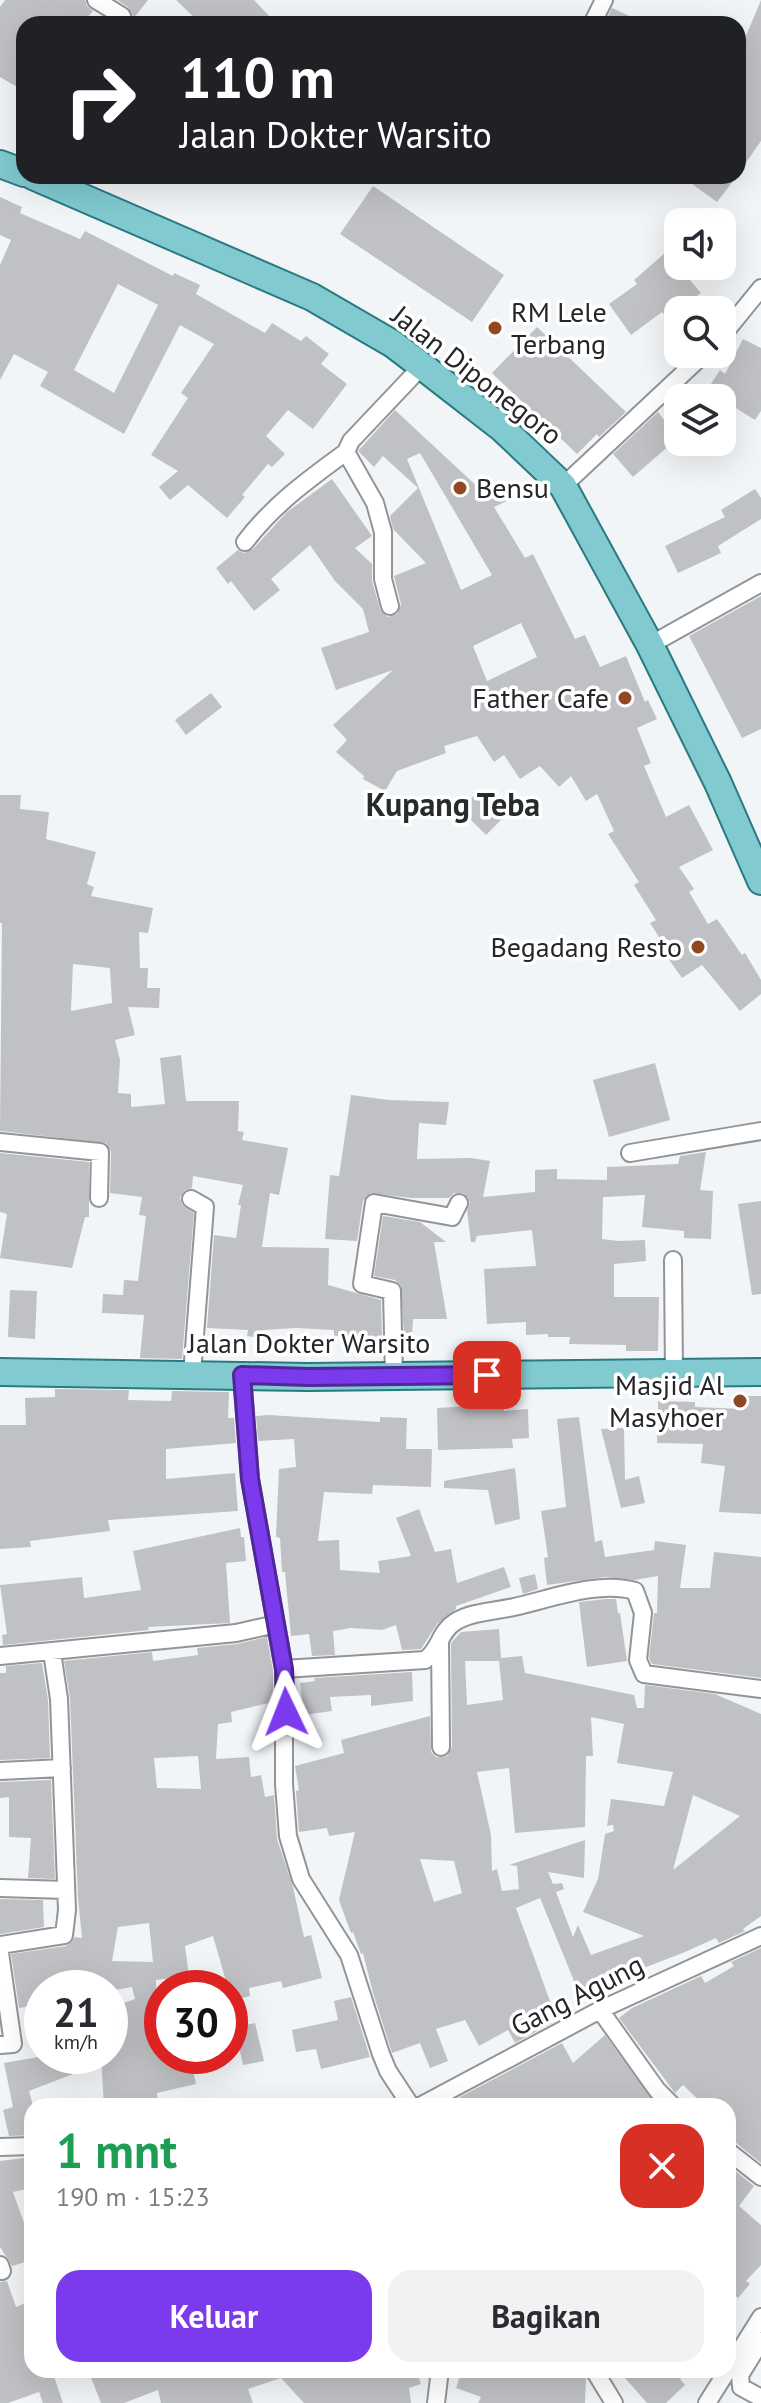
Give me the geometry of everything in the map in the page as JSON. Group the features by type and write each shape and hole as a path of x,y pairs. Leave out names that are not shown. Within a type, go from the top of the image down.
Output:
{"main road":[{"name":"Jalan Diponegoro","path":"52,184 312,297 393,344 503,429 563,486 650,645 718,783 761,881"},
{"name":"Jalan Dokter Warsito","path":"0,1372 394,1376 761,1372"}],"street":[{"path":"96,0 122,16"},
{"path":"736,319 761,288"},
{"path":"245,542 294,490 346,452 351,441 422,366"},
{"path":"563,486 689,368"},
{"path":"346,452 375,503 383,532 383,579 390,606"},
{"path":"650,645 761,583"},
{"path":"630,1153 761,1131"},
{"path":"0,1142 100,1152 99,1198"},
{"path":"191,1199 205,1207 192,1374"},
{"path":"394,1376 392,1291 362,1284 374,1203 452,1217 459,1203"},
{"path":"673,1260 674,1374"},
{"path":"242,1375 250,1479 284,1669 284,1784 288,1836 301,1879 349,1955 381,2054 406,2098"},
{"path":"284,1669 425,1660 432,1655 444,1631 466,1617 565,1593 623,1588 635,1591 643,1613 639,1668 644,1674 761,1689"},
{"path":"0,1656 236,1633 276,1624"},
{"path":"440,1641 441,1747"},
{"path":"0,1945 64,1935 67,1910 62,1768 59,1699 52,1652"},
{"path":"0,1771 62,1768"},
{"path":"0,1888 66,1890"},
{"name":"Gang Agung","path":"435,2098 600,2010 761,1936"},
{"path":"0,1953 13,2044 0,2045"},
{"path":"600,2010 664,2098"},
{"path":"0,2147 24,2146"},
{"path":"736,2157 761,2177"},
{"path":"736,2357 761,2317"},
{"path":"761,2341 740,2375 741,2387 761,2398"},
{"path":"436,2403 439,2378"},
{"path":"599,2378 614,2403"},
{"path":"707,2403 723,2378"}],"building":[{"path":"5,0 85,0 93,11 89,16 16,16 16,86 0,77 0,7"},
{"path":"117,0 148,0 136,16"},
{"path":"176,0 254,0 269,16 193,16"},
{"path":"761,0 761,141 746,163 746,36"},
{"path":"612,8 630,16 608,16"},
{"path":"692,184 731,184 717,202"},
{"path":"373,186 504,275 472,322 340,234"},
{"path":"0,197 22,207 20,213 80,239 85,231 173,276 174,273 200,285 196,294 265,333 272,323 301,341 306,336 329,354 321,364 347,384 313,429 288,410 266,436 285,454 272,467 268,464 227,518 188,485 170,500 159,487 178,471 151,455 188,398 181,393 214,344 180,325 124,434 40,386 48,372 14,354 0,380 0,265 11,240 0,235","holes":["118,284 158,305 114,393 74,370"]},
{"path":"664,254 664,280 690,280 701,293 697,296 664,296 664,314 662,312 631,335 609,304 637,284 634,280"},
{"path":"537,327 626,412 577,454 492,373"},
{"path":"743,339 761,348 761,411 755,420 736,408 736,384 711,384 720,370 725,374 728,368 736,368 736,353"},
{"path":"395,410 482,491 486,493 505,482 513,498 494,507 525,558 533,554 575,639 585,635 600,667 626,656 645,702 648,700 657,719 637,728 651,763 644,766 666,817 689,805 713,850 679,867 694,889 689,892 708,924 717,919 742,955 745,953 761,980 761,994 740,1011 702,965 682,978 662,950 666,948 650,923 656,920 634,885 639,882 608,834 614,831 597,794 586,801 571,776 559,787 540,766 520,779 504,755 494,762 477,736 444,746 446,753 397,771 385,791 363,779 364,776 336,752 347,740 333,725 393,670 336,690 321,648 369,632 363,609 335,581 310,545 271,579 280,590 254,611 231,581 228,584 216,568 238,550 244,553 253,549 287,512 332,479 372,536 355,548 372,564 372,581 380,609 388,617 397,614 401,604 394,576 426,563 393,529 390,516 418,488 383,456 374,467 358,451","holes":["420,453 492,575 461,590 407,459","521,623 537,657 487,681 473,646"]},
{"path":"658,412 664,420 664,450 633,477 613,454"},
{"path":"755,489 761,498 761,519 718,546 721,553 678,573 665,546 725,517 721,510"},
{"path":"761,596 761,729 742,738 689,636"},
{"path":"211,693 222,707 186,735 175,720"},
{"path":"481,789 506,815 486,835 460,809"},
{"path":"0,795 21,795 20,809 49,812 46,839 96,852 87,884 94,887 91,896 153,908 148,933 139,932 140,968 148,968 147,988 160,988 159,1008 128,1007 135,1035 115,1040 120,1060 118,1093 131,1094 131,1107 165,1104 160,1058 181,1055 186,1101 239,1101 238,1131 244,1132 242,1140 288,1148 279,1195 270,1193 262,1247 329,1248 328,1285 381,1300 382,1337 334,1336 334,1330 296,1328 263,1330 262,1338 247,1336 248,1330 207,1328 214,1235 236,1238 243,1185 193,1176 192,1188 185,1190 180,1198 182,1205 194,1213 182,1359 140,1358 144,1315 102,1313 103,1294 123,1295 124,1280 138,1281 146,1216 139,1215 142,1197 110,1193 111,1152 106,1143 0,1131","holes":["73,964 110,968 112,1003 71,1011"]},
{"path":"655,1063 670,1120 609,1137 593,1080"},
{"path":"351,1095 449,1102 446,1125 419,1123 417,1159 471,1158 490,1161 483,1197 535,1192 535,1170 557,1169 557,1179 607,1180 607,1167 678,1164 680,1156 706,1152 700,1190 713,1191 711,1239 684,1238 684,1231 642,1227 645,1195 603,1197 602,1239 645,1240 646,1261 614,1264 614,1297 659,1297 658,1351 626,1351 626,1345 569,1344 570,1337 526,1335 526,1322 487,1324 484,1269 536,1266 532,1230 477,1236 475,1242 471,1242 467,1211 470,1202 463,1193 454,1193 449,1198 411,1198 371,1193 363,1201 357,1241 325,1239 330,1175 339,1176"},
{"path":"0,1153 89,1162 89,1217 85,1217 72,1268 0,1258 7,1214 0,1212"},
{"path":"761,1201 761,1294 752,1295 738,1204"},
{"path":"383,1216 420,1222 446,1242 434,1242 447,1319 413,1319 412,1338 404,1337 401,1286 395,1280 374,1276"},
{"path":"10,1290 37,1291 35,1339 8,1337"},
{"path":"55,1389 129,1390 128,1400 171,1401 172,1391 229,1392 228,1418 234,1418 236,1443 166,1449 166,1479 235,1473 238,1511 108,1520 110,1531 30,1541 31,1547 0,1549 0,1425 26,1425 25,1398 55,1397"},
{"path":"743,1396 761,1396 761,1514 719,1512 725,1466 701,1463 703,1444 657,1443 658,1401 695,1402 695,1407 743,1409"},
{"path":"504,1404 504,1411 528,1409 529,1438 512,1439 513,1448 438,1450 437,1408"},
{"path":"256,1416 380,1422 380,1417 407,1418 406,1449 432,1449 431,1487 373,1485 372,1494 324,1492 318,1541 339,1540 340,1570 380,1573 378,1561 411,1556 396,1518 419,1509 435,1552 451,1549 457,1583 504,1567 511,1587 456,1606 437,1624 421,1649 402,1650 396,1625 382,1630 351,1628 333,1631 335,1655 312,1656 309,1634 291,1636 280,1538 276,1537 279,1469 296,1467 294,1439 258,1441"},
{"path":"579,1417 595,1542 602,1540 605,1557 654,1550 655,1541 686,1545 680,1588 710,1588 714,1552 761,1557 761,1678 652,1664 649,1658 654,1613 657,1613 658,1576 635,1580 605,1577 547,1585 544,1558 548,1557 541,1511 566,1507 557,1419"},
{"path":"624,1428 625,1480 639,1476 645,1503 621,1508 601,1429"},
{"path":"515,1468 520,1519 495,1525 488,1490 444,1488 444,1481"},
{"path":"240,1528 246,1561 226,1563 230,1623 148,1627 149,1630 3,1645 2,1635 7,1634 0,1585 82,1577 84,1598 141,1590 133,1551"},
{"path":"535,1574 538,1589 523,1594 519,1578"},
{"path":"616,1599 627,1661 587,1667 579,1602"},
{"path":"499,1629 501,1658 522,1656 525,1673 634,1695 637,1708 644,1708 645,1685 715,1694 761,1714 761,1916 743,1929 745,1931 719,1943 716,1938 579,1993 540,1898 516,1908 554,2012 547,2014 552,2023 515,2043 508,2030 479,2046 465,2020 436,2029 448,2061 430,2068 420,2043 392,2053 363,1953 351,1933 339,1900 355,1832 329,1836 327,1828 299,1832 296,1791 299,1790 295,1766 344,1753 341,1740 430,1716 431,1752 436,1757 447,1756 452,1747 451,1643 461,1632","holes":["465,1661 499,1661 503,1700 467,1705","591,1717 624,1724 617,1763 673,1772 664,1806 611,1799 607,1826 613,1825 614,1831 605,1834 598,1879 583,1912 644,1936 591,1955 578,1925 573,1937 556,1892 564,1889 562,1883 553,1884 548,1872 584,1878 585,1840 509,1865 517,1866 519,1889 502,1891 497,1869 492,1871 491,1835 477,1772 509,1768 515,1833 585,1827 586,1756 593,1756","693,1795 740,1816 673,1870","420,1859 454,1861 462,1893 434,1902"]},
{"path":"267,1637 273,1670 273,1702 231,1712 232,1722 218,1724 216,1759 249,1757 251,1777 261,1775 265,1797 274,1795 277,1839 293,1887 304,1937 311,1935 322,1978 283,1988 281,1981 249,1988 248,1996 248,1970 223,1970 213,1936 185,1946 188,1970 144,1970 144,2074 194,2074 196,2084 157,2093 158,2098 104,2098 102,2074 128,2074 128,2002 135,1999 132,1987 128,1988 128,1970 24,1970 24,2007 19,2008 11,1954 66,1946 75,1937 82,1938 70,1699 64,1661 152,1652 153,1661 198,1655 197,1648","holes":["198,1756 201,1789 157,1788 154,1758","149,1923 153,1962 112,1961 118,1927"]},
{"path":"42,1663 48,1700 50,1758 0,1760 0,1673 6,1673 6,1666"},
{"path":"412,1672 413,1701 371,1706 371,1695 330,1697 332,1711 304,1715 300,1683 315,1681 314,1678"},
{"path":"51,1780 55,1879 28,1878 31,1838 9,1837 9,1797 0,1798 0,1782"},
{"path":"0,1899 43,1900 44,1927 0,1934"},
{"path":"761,1948 761,2163 736,2143 736,2098 697,2098 683,2085 675,2093 619,2018 632,2008 701,1976 705,1983 734,1966 731,1962"},
{"path":"351,1997 370,2057 321,2069 316,2049 296,2052 292,2030 338,2020 334,2001"},
{"path":"255,2023 264,2061 248,2064 248,2024"},
{"path":"605,2035 651,2098 458,2098 562,2043 573,2063"},
{"path":"24,2060 24,2074 73,2074 29,2091 31,2098 24,2098 24,2135 9,2136 3,2110 13,2107 4,2063"},
{"path":"24,2158 24,2190 13,2192 24,2223 24,2262 12,2266 0,2247 0,2161"},
{"path":"736,2171 754,2186 739,2206 761,2225 761,2265 746,2281 750,2284 738,2298"},
{"path":"7,2281 16,2307 24,2304 24,2378 55,2378 63,2403 43,2403 39,2392 0,2403 0,2282"},
{"path":"91,2378 281,2378 248,2389 253,2403 161,2403 158,2390 124,2403 101,2403"},
{"path":"281,2378 419,2378 421,2384 409,2388 411,2403 304,2403"},
{"path":"459,2378 586,2378 585,2403 478,2403 481,2397 456,2388"},
{"path":"625,2378 681,2378 685,2385 666,2403 647,2403"}],"place":[{"name":"RM Lele Terbang","path":"495,328"},
{"name":"Bensu","path":"460,488"},
{"name":"Father Cafe","path":"625,698"},
{"name":"Begadang Resto","path":"698,947"},
{"name":"Masjid Al Masyhoer","path":"740,1401"}],"district":[{"name":"Kupang Teba","path":"453,805"}],"route":[{"path":"286,1712 284,1669 250,1479 242,1375 487,1375"}]}
